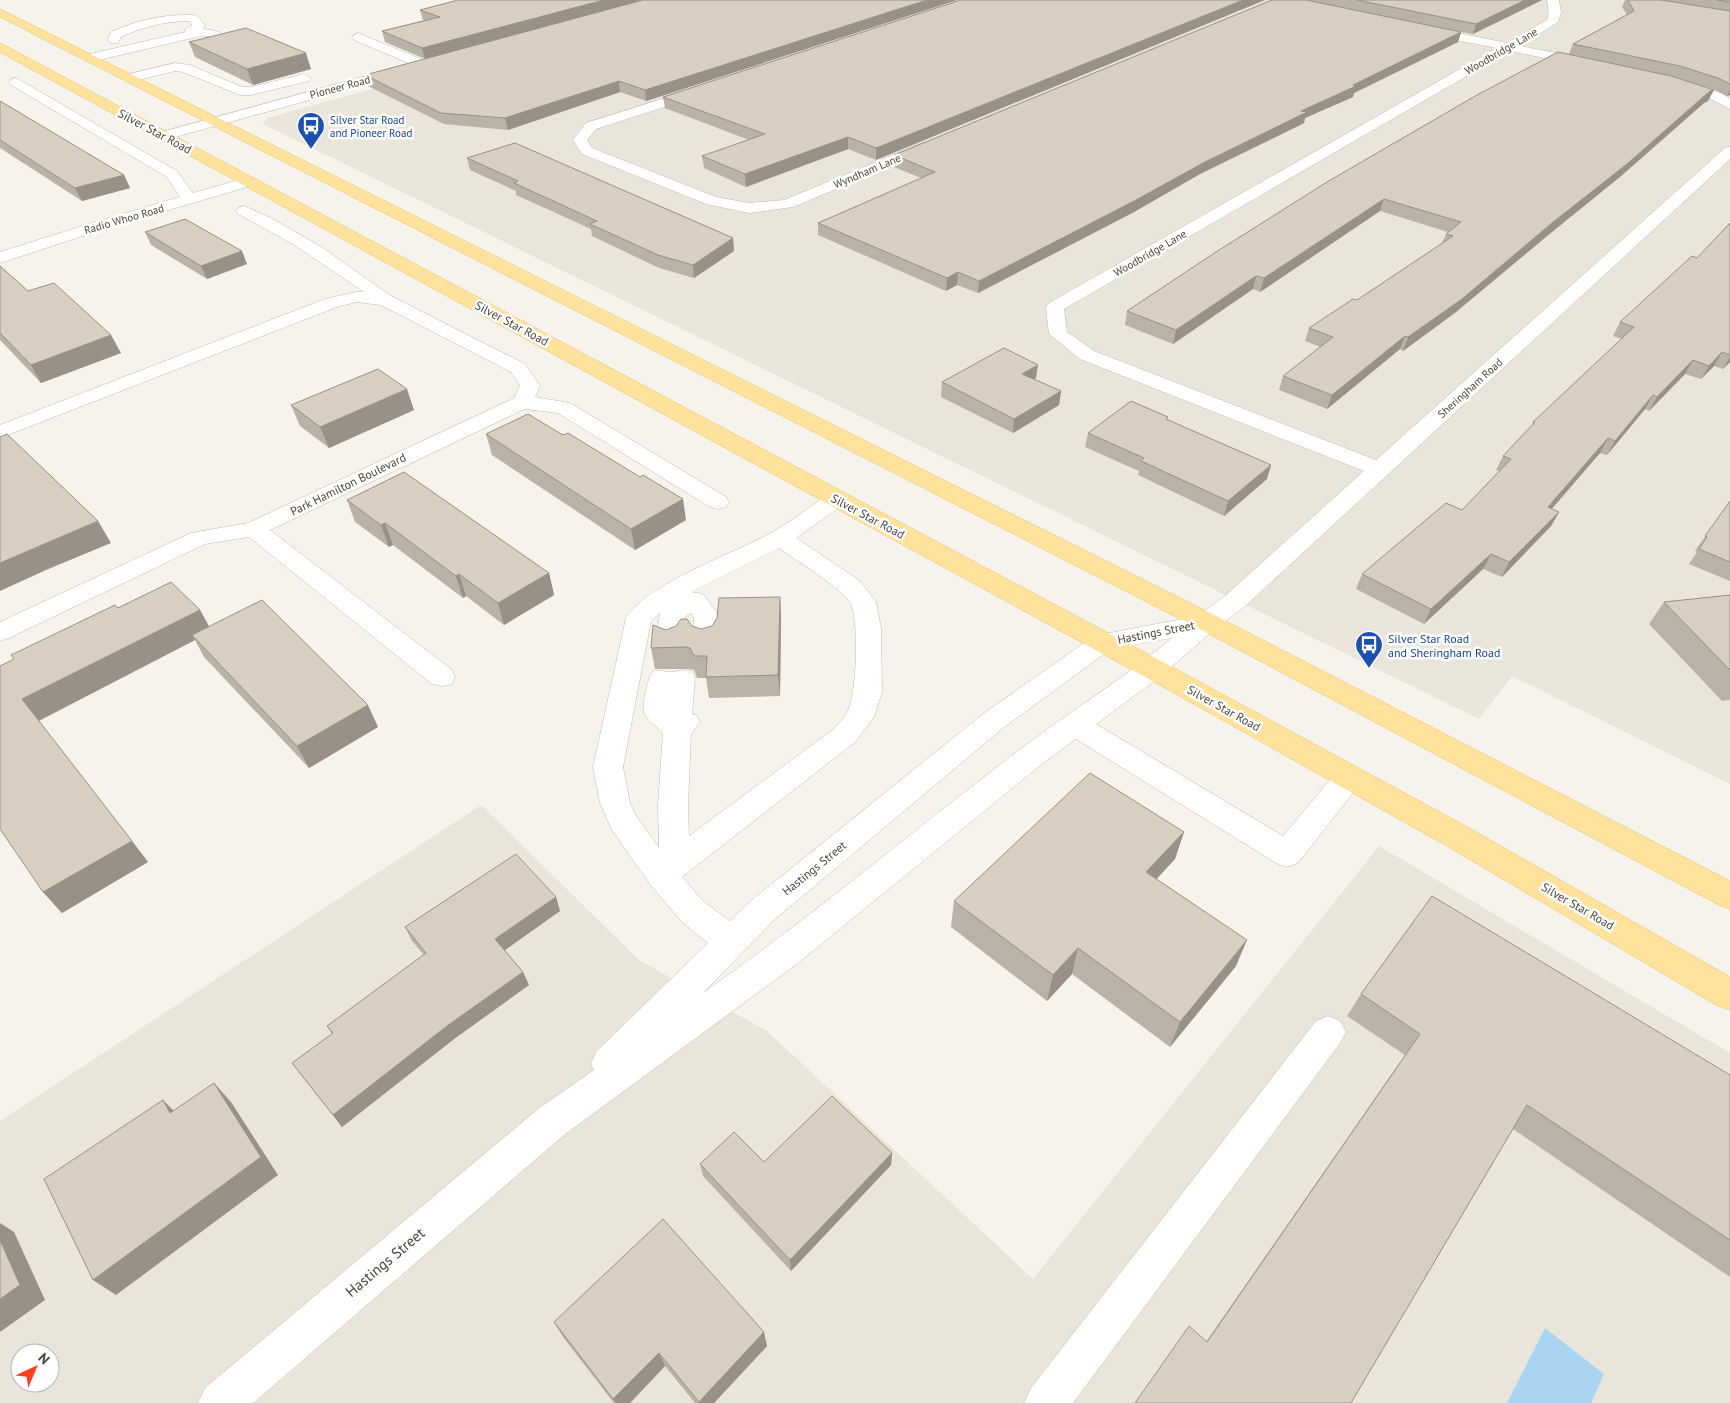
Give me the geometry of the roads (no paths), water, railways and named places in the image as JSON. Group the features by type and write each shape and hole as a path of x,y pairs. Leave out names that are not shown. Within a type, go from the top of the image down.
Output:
{"main road":[{"path":"0,12 1207,622 1730,896"},
{"name":"Silver Star Road","path":"0,47 1103,642 1458,837 1730,995"},
{"path":"249,182 274,179"},
{"path":"299,182 308,184 414,239 492,260"}],"street":[{"name":"Woodbridge Lane","path":"1381,470 1087,355 1058,334 1055,307 1552,22 1555,14 1553,0"},
{"path":"82,53 114,40 184,32 199,26 194,18 173,17 131,27 115,35 114,40"},
{"path":"1414,28 1604,67"},
{"path":"82,53 201,32 213,33 228,42 123,75"},
{"name":"Pioneer Road","path":"164,136 428,64 358,37"},
{"path":"364,67 387,74"},
{"path":"123,75 185,68 240,91 251,91 312,76"},
{"path":"0,86 50,74"},
{"path":"1664,80 1716,96 1730,105"},
{"path":"16,82 172,174 190,200"},
{"name":"Wyndham Lane","path":"712,86 591,126 580,140 587,151 643,174 712,201 749,208 787,204 942,140"},
{"name":"Sheringham Road","path":"1207,622 1234,602 1381,470 1730,151"},
{"name":"Radio Whoo Road","path":"0,258 101,225 249,182"},
{"path":"244,211 304,242 357,278 385,300 518,368 530,386 522,402 563,407 718,502"},
{"path":"0,432 330,303 356,297 385,300"},
{"name":"Park Hamilton Boulevard","path":"0,632 199,538 254,530 522,402"},
{"path":"697,588 707,617 687,641 673,613 697,588 780,538 836,499"},
{"path":"254,530 442,677"},
{"path":"668,870 845,734 860,718 866,703 868,692 868,628 863,602 851,587 780,538"},
{"path":"697,588 666,595 639,618 608,767 615,803 623,822 668,870 693,912 731,941"},
{"name":"Hastings Street","path":"551,1122 763,910 992,721 1103,642 1207,622"},
{"name":"Hastings Street","path":"220,1403 551,1122 786,953 1033,755 1152,669 1207,622"},
{"path":"668,870 682,678"},
{"path":"1075,725 1287,854 1349,777"},
{"path":"1046,1403 1328,1032"}],"water":[{"path":"1545,1328 1604,1374 1591,1403 1507,1403"}],"place":[{"name":"Silver Star Road and Pioneer Road","path":"311,150"},
{"name":"Silver Star Road and Sheringham Road","path":"1369,669"}]}
